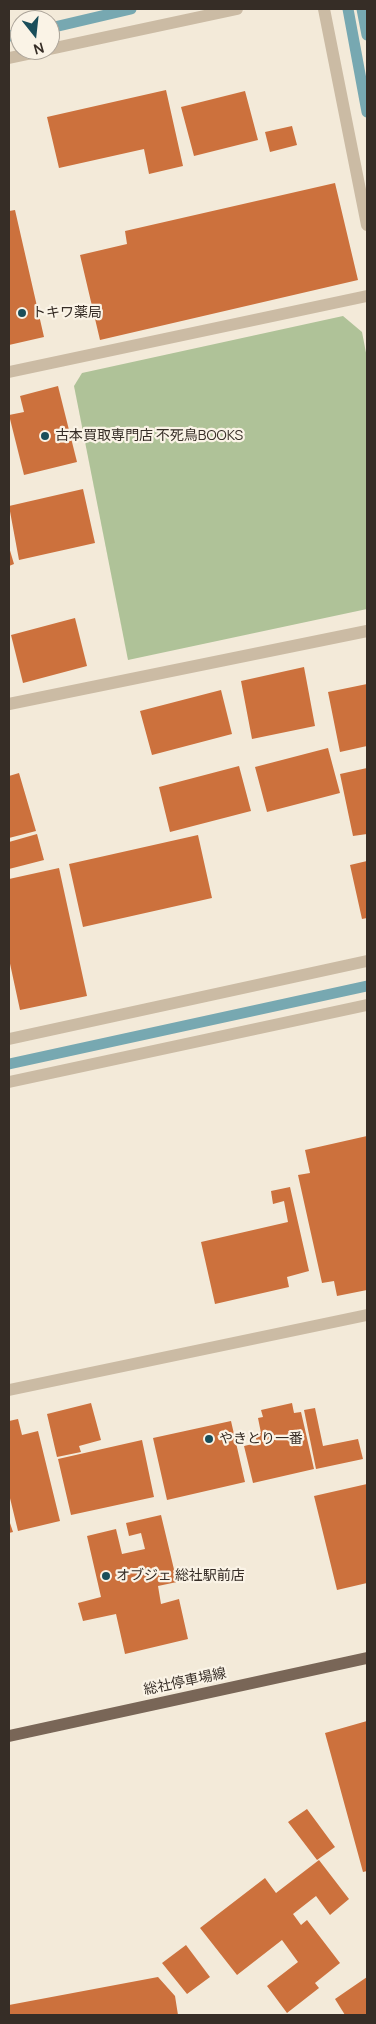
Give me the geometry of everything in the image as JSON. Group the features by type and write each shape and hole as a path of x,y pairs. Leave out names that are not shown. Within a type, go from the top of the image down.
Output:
{"main road":[{"name":"総社停車場線","path":"9,1736 367,1658"}],"street":[{"path":"60,48 237,9"},
{"path":"324,9 367,225"},
{"path":"9,372 367,296"},
{"path":"9,704 367,631"},
{"path":"9,1039 367,961"},
{"path":"9,1082 367,1005"},
{"path":"9,1390 367,1315"}],"green space":[{"path":"343,316 362,332 367,358 367,609 128,660 74,386 82,373"}],"building":[{"path":"166,90 183,166 149,174 144,149 59,168 47,117"},
{"path":"245,91 258,140 194,156 181,107"},
{"path":"292,126 297,145 270,152 265,132"},
{"path":"335,183 358,280 100,340 80,255 127,244 125,231"},
{"path":"15,210 44,337 9,345 9,211"},
{"path":"58,386 77,462 24,475 9,415 24,412 20,396"},
{"path":"83,489 95,543 19,560 9,506"},
{"path":"9,547 14,564 9,566"},
{"path":"75,618 87,666 23,683 11,635"},
{"path":"304,667 315,726 252,739 241,681"},
{"path":"367,684 367,746 340,752 328,692"},
{"path":"221,690 232,734 152,755 140,711"},
{"path":"328,748 340,793 267,812 255,767"},
{"path":"239,766 251,811 170,832 159,787"},
{"path":"367,768 367,834 353,836 340,774"},
{"path":"19,773 36,831 9,838 9,776"},
{"path":"37,834 44,860 9,869 9,842"},
{"path":"198,835 212,898 83,927 69,864"},
{"path":"367,861 367,918 362,919 350,865"},
{"path":"59,868 87,996 20,1010 9,959 9,879"},
{"path":"367,1136 367,1290 337,1296 334,1281 322,1283 298,1175 310,1173 305,1150"},
{"path":"290,1187 309,1271 287,1277 289,1287 215,1304 201,1242 288,1222 284,1201 273,1204 271,1191"},
{"path":"91,1403 101,1440 79,1446 81,1452 57,1457 47,1414"},
{"path":"292,1403 294,1413 301,1412 314,1469 253,1483 244,1446 257,1443 255,1434 261,1433 258,1418 263,1417 261,1410"},
{"path":"315,1408 323,1446 358,1439 363,1459 316,1469 304,1410"},
{"path":"18,1419 22,1435 38,1431 60,1521 18,1531 9,1494 9,1421"},
{"path":"231,1421 245,1482 167,1500 153,1438"},
{"path":"142,1440 154,1497 71,1515 58,1459"},
{"path":"367,1484 367,1583 337,1590 314,1496"},
{"path":"161,1515 177,1582 158,1586 161,1604 179,1599 188,1639 125,1654 116,1614 83,1621 78,1603 101,1597 87,1536 116,1529 122,1554 145,1549 141,1533 129,1536 126,1523"},
{"path":"9,1520 13,1532 9,1533"},
{"path":"367,1721 367,1871 363,1872 325,1733"},
{"path":"307,1809 335,1847 317,1860 288,1822"},
{"path":"319,1860 349,1899 330,1915 316,1896 293,1914 301,1925 307,1920 340,1963 315,1983 319,1988 287,2013 267,1986 298,1962 282,1940 237,1975 200,1928 265,1878 276,1893"},
{"path":"186,1945 210,1977 187,1994 162,1963"},
{"path":"158,1977 175,1996 178,2015 9,2015 9,2005"},
{"path":"367,1977 367,2015 345,2015 335,1999"}],"waterway":[{"path":"60,26 131,9"},
{"path":"348,9 367,112"},
{"path":"362,9 367,35"},
{"path":"9,1064 367,986"}],"place":[{"name":"トキワ薬局","path":"22,313"},
{"name":"古本買取専門店 不死鳥BOOKS","path":"45,436"},
{"name":"やきとり一番","path":"209,1439"},
{"name":"オブジェ 総社駅前店","path":"106,1576"}]}
